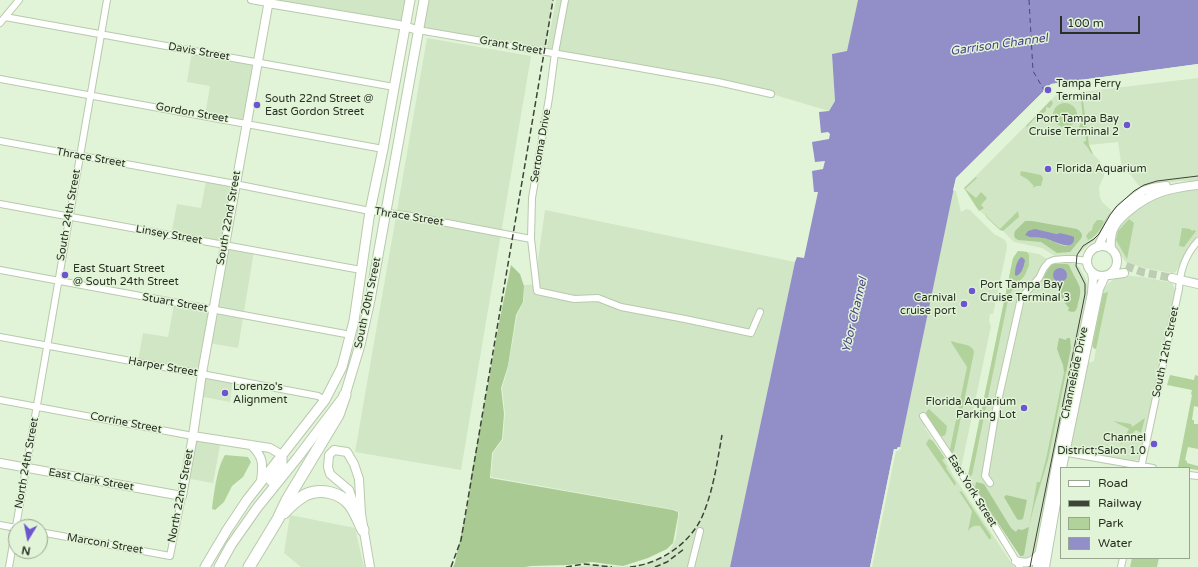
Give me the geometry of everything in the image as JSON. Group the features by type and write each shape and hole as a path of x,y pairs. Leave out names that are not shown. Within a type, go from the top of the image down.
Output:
{"highway":[{"path":"249,567 338,414 345,395"},
{"path":"278,519 294,503 306,495 317,492 328,492 346,501 353,510 363,530"}],"main road":[{"name":"South 20th Street","path":"205,567 227,530 261,481 325,400 342,367 354,321 370,211 383,149 410,0"},
{"name":"South 20th Street","path":"219,567 234,541 257,508 345,395 360,345 372,289 424,0"},
{"path":"354,321 361,314 364,297 368,291 372,289"},
{"path":"234,541 238,525 280,469 282,455"}],"street":[{"path":"0,23 19,0"},
{"name":"South 24th Street","path":"37,406 107,0"},
{"name":"Grant Street","path":"252,0 718,82 771,94"},
{"name":"Sertoma Drive","path":"531,239 532,198 565,0"},
{"name":"South 22nd Street","path":"193,436 224,245 268,2"},
{"name":"Davis Street","path":"5,18 394,87"},
{"name":"Gordon Street","path":"0,79 383,149"},
{"name":"Thrace Street","path":"0,141 236,184 386,214 405,215 531,239"},
{"path":"1111,249 1102,246 1094,248 1089,254 1087,261 1092,273 1107,276 1125,269 1117,260 1111,249 1110,243 1112,232 1119,219 1148,197 1175,188 1198,185"},
{"path":"1098,247 1108,226 1122,206 1143,191 1169,186 1175,188"},
{"name":"Linsey Street","path":"0,204 361,270"},
{"path":"531,239 537,290 574,299 598,298 621,307 751,333 760,312"},
{"name":"South 12th Street","path":"1142,467 1179,289 1176,279 1186,257 1198,241"},
{"path":"990,483 985,476 991,434 1021,298 1039,278 1046,264 1049,262 1065,259 1087,261"},
{"path":"1107,276 1116,269 1117,260"},
{"name":"Stuart Street","path":"0,270 351,335"},
{"name":"Channelside Drive","path":"1062,467 1062,452 1093,287 1092,273"},
{"name":"Channelside Drive","path":"1037,567 1099,289 1107,276"},
{"path":"1176,279 1198,284"},
{"name":"Harper Street","path":"0,337 318,396 325,400"},
{"name":"Corrine Street","path":"0,400 193,436 270,448 282,455"},
{"name":"North 24th Street","path":"17,519 25,468 37,406"},
{"name":"East York Street","path":"923,416 976,496 1018,564"},
{"name":"North 22nd Street","path":"170,556 193,436"},
{"path":"251,445 261,458 263,466 261,481"},
{"path":"363,530 349,490 330,474 328,467 329,455 334,450 347,452 354,464 359,480 363,530 370,567"},
{"path":"1062,452 1142,467"},
{"name":"East Clark Street","path":"0,463 182,496"},
{"path":"1045,567 1060,480"},
{"path":"691,567 700,531"},
{"name":"Marconi Street","path":"48,533 170,556"},
{"path":"1018,564 1031,562 1039,553"}],"shaded area":[{"path":"269,0 410,0 406,26"},
{"path":"425,0 554,0 545,51 419,30"},
{"path":"556,0 858,0 847,52 832,54 835,101 829,111 765,92 546,51"},
{"path":"427,38 531,56 461,470 355,452"},
{"path":"192,51 257,63 247,123 205,116 210,86 187,82"},
{"path":"1198,78 1198,181 1179,181 1143,188 1138,185 1131,175 1122,169 1118,142 1089,145 1092,153 1104,168 1104,176 1099,187 1100,197 1102,202 1111,210 1112,215 1098,240 1089,244 1080,253 1075,255 1055,256 1042,248 1014,242 976,207 964,188 1056,95"},
{"path":"206,181 236,185 225,245 254,251 238,348 209,343 224,246 171,235 177,204 201,208"},
{"path":"1198,189 1198,236 1188,248 1176,272 1172,273 1145,268 1124,260 1113,242 1113,232 1136,206 1165,192"},
{"path":"953,190 956,191 961,212 966,209 970,210 994,234 1005,240 1007,248 993,314 990,314 989,321 991,326 961,468 927,418 925,428 945,458 953,475 1014,567 870,567 894,449 900,447"},
{"path":"545,210 795,262 730,567 622,567 643,564 668,555 676,538 679,513 676,510 491,477 493,453 503,439 505,413 502,388 508,368 517,315 524,301 524,285 539,284 538,260"},
{"name":"Florida Aquarium Parking Lot","path":"1018,251 1039,254 1053,262 1075,264 1079,267 1086,279 1089,290 1037,552 1031,559 1023,559 1020,556 980,496 968,475 1013,258"},
{"path":"1123,275 1143,277 1172,283 1175,290 1175,297 1141,458 1133,461 1073,449 1071,447 1088,363 1094,361 1096,349 1091,345 1103,290 1116,277"},
{"path":"174,304 213,311 202,374 138,361 143,333 168,337"},
{"path":"202,374 233,379 230,402 198,396"},
{"path":"192,436 221,440 213,483 185,478"},
{"path":"290,515 355,528 364,567 301,567 284,553"},
{"path":"594,564 622,567 574,567"}],"green space":[{"path":"1080,93 1082,93 1089,145 1093,154 1083,142 1086,141 1085,129 1080,129 1079,127 1083,118 1082,99"},
{"path":"1051,100 1053,103 1050,108 1046,107 1046,111 1042,114 1041,118 1043,121 1035,118 1027,127 1026,126"},
{"path":"1065,103 1070,104 1076,110 1076,120 1070,126 1065,127 1060,126 1054,120 1053,115 1054,110 1060,104"},
{"path":"1021,171 1041,175 1043,178 1041,186 1032,188 1034,186 1020,175"},
{"path":"976,177 977,178 965,189 976,198 981,192 987,198 981,205 984,208 979,211 964,188"},
{"path":"1018,211 1019,217 1003,231 1000,230 986,216 1000,229"},
{"path":"1129,219 1134,223 1127,259 1116,240 1118,231"},
{"path":"1097,220 1102,220 1104,222 1098,232 1088,240 1086,236 1092,230 1093,225"},
{"path":"1025,221 1032,221 1077,229 1082,234 1082,238 1070,252 1057,253 1041,242 1018,240 1014,235 1015,231","holes":["1060,233 1067,246 1061,245 1043,237"]},
{"path":"1182,228 1196,231 1184,247 1179,246"},
{"path":"1018,251 1027,252 1029,255 1029,265 1025,275 1011,292 1008,300 972,475 969,477 968,475 1013,258"},
{"path":"1053,264 1069,265 1079,284 1080,296 1077,308 1073,312 1068,311 1069,308 1062,299 1059,289 1053,283 1043,279 1049,267"},
{"path":"511,265 520,274 524,286 523,302 516,315 508,366 501,388 504,414 502,439 492,453 490,478 678,512 673,543 667,549 648,558 623,566 592,562 568,565 525,567 453,567 468,503 471,477"},
{"path":"1107,292 1096,349 1093,348 1093,343 1103,294"},
{"path":"1059,338 1066,340 1067,338 1070,338 1071,348 1066,373 1064,372 1057,349"},
{"path":"952,341 971,347 974,352 954,451 952,453 950,449 967,367 951,342"},
{"path":"1064,372 1066,373 1048,460 1029,527 1037,482 1040,482 1046,459"},
{"path":"1170,375 1194,380 1195,375 1198,376 1198,407 1194,406 1192,420 1194,420 1194,424 1198,424 1198,449 1188,447 1185,460 1187,463 1198,466 1198,470 1190,469 1190,467 1178,467 1192,390 1167,385"},
{"path":"929,409 947,426 946,434 944,436 940,436 927,417 926,412"},
{"path":"1145,418 1141,433 1136,430 1120,445 1129,429 1113,421 1131,424 1132,427"},
{"path":"929,439 933,441 945,458 942,460 956,483 955,486 926,444"},
{"path":"225,455 248,457 251,462 243,477 232,486 224,502 215,510 212,509 216,481"},
{"path":"976,482 984,484 1011,528 1016,532 1018,529 1022,530 1029,527 1024,555 1020,556 975,488"},
{"path":"959,491 962,492 991,536 991,539 989,539 980,526 973,526 968,531 972,511"},
{"path":"1006,495 1027,500 1023,519 1017,519 1004,497"},
{"path":"1132,559 1159,559 1157,567 1130,567"}],"water":[{"path":"858,0 1198,0 1198,64 1051,84 956,178 900,447 894,449 870,567 730,567 795,262 797,257 804,258 818,192 814,192 812,171 823,169 825,161 815,162 812,142 829,139 830,134 828,132 821,133 819,112 829,111 835,101 832,54 847,51"},
{"path":"1035,229 1072,236 1074,237 1073,242 1071,245 1066,245 1040,237 1030,237 1025,235 1028,231"},
{"path":"1022,257 1025,260 1023,267 1020,274 1016,276 1015,273 1017,264"},
{"path":"1057,268 1063,268 1067,272 1067,278 1063,282 1057,282 1053,278 1053,272"}],"pier":[{"path":"1198,64 1198,66 1051,85 958,179 955,191 953,190 956,178 1051,84"},
{"path":"898,447 902,448 896,451 872,567 870,567 894,449 897,449"}],"ferry route":[{"path":"1029,0 1033,71 1044,90"}],"tunnel":[{"path":"1126,266 1142,272 1172,278"}],"tram line":[{"path":"1030,567 1085,294 1085,284 1076,266 1077,255 1083,246 1099,234 1116,207 1134,191 1144,185 1157,181 1198,176"}],"railway":[{"path":"451,567 461,540 553,0"},
{"path":"630,567 652,562 672,552 695,528 701,519 709,499 722,435"},
{"path":"655,567 667,562 684,549"},
{"path":"566,567 584,564 612,567"}],"place":[{"name":"Tampa Ferry Terminal","path":"1048,90"},
{"name":"South 22nd Street @ East Gordon Street","path":"257,105"},
{"name":"Port Tampa Bay Cruise Terminal 2","path":"1127,125"},
{"name":"Florida Aquarium","path":"1048,169"},
{"name":"East Stuart Street @ South 24th Street","path":"65,275"},
{"name":"Port Tampa Bay Cruise Terminal 3","path":"972,291"},
{"name":"Carnival cruise port","path":"964,304"},
{"name":"Lorenzo's Alignment","path":"225,393"},
{"name":"Florida Aquarium Parking Lot","path":"1024,408"},
{"name":"Channel District;Salon 1.0","path":"1154,444"}],"water label":[{"name":"Garrison Channel","path":"999,45"},
{"name":"Ybor Channel","path":"855,315"}]}
